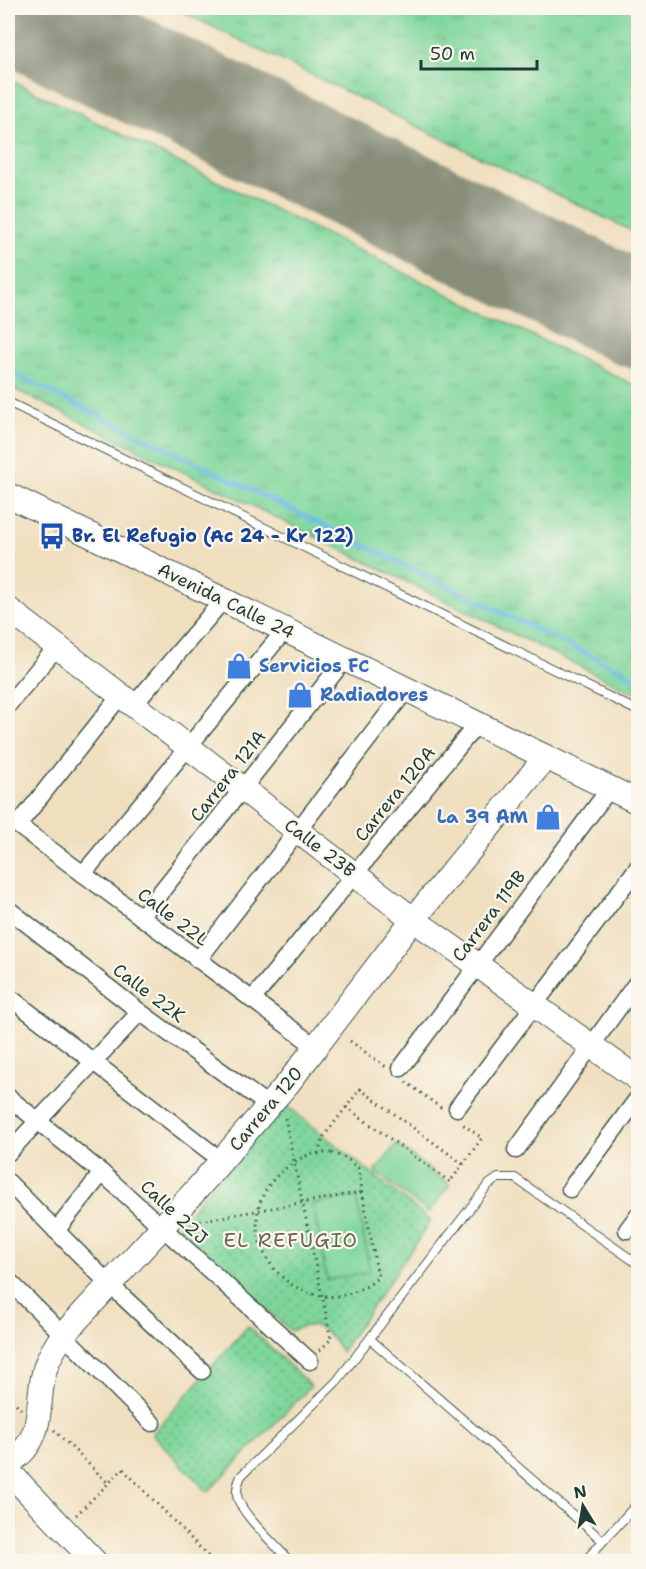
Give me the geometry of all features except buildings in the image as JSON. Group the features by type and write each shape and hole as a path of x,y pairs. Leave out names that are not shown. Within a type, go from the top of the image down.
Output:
{"street":[{"name":"Avenida Calle 24","path":"8,495 639,802"},
{"path":"13,822 223,600"},
{"name":"Calle 23B","path":"8,609 414,920 639,1079"},
{"path":"83,874 285,630"},
{"path":"8,705 56,648"},
{"name":"Carrera 121A","path":"141,917 345,659"},
{"path":"198,960 407,689"},
{"name":"Carrera 120A","path":"252,1000 477,724"},
{"name":"Carrera 120","path":"8,1465 33,1436 44,1372 50,1356 63,1335 222,1161 274,1100 414,920 546,757"},
{"name":"Carrera 119B","path":"395,1071 610,788"},
{"name":"Calle 22L","path":"13,822 316,1047"},
{"path":"452,1112 639,867"},
{"name":"Calle 22K","path":"8,909 140,1012 274,1100"},
{"path":"516,1150 639,981"},
{"path":"8,996 222,1161"},
{"path":"8,1153 140,1012"},
{"name":"Calle 22J","path":"8,1097 102,1173 310,1361"},
{"path":"570,1189 639,1098"},
{"path":"56,1231 102,1173"},
{"path":"8,1182 109,1284 202,1371"},
{"path":"627,1230 639,1215"},
{"path":"8,1280 152,1423"},
{"path":"8,1471 95,1562"}],"lane":[{"path":"8,402 639,711"},
{"path":"291,1562 243,1510 237,1497 237,1486 241,1476 338,1381 488,1185 498,1178 515,1178 639,1264"},
{"path":"370,1339 603,1541"},
{"path":"584,1562 639,1503"}],"path":[{"path":"346,1107 450,1182 482,1138 452,1112 350,1041"},
{"path":"318,1154 324,1136 360,1089 463,1164"},
{"path":"274,1100 294,1163 331,1339 310,1361"},
{"path":"332,1153 346,1158 358,1168 378,1277 364,1288 340,1296 315,1295 292,1286 273,1270 261,1249 257,1224 261,1202 272,1181 294,1163 309,1155 332,1153"},
{"path":"193,1222 260,1212 362,1192"},
{"path":"38,1415 108,1483"},
{"path":"63,1528 123,1468 214,1562"}],"green space":[{"path":"174,8 638,8 638,234"},
{"path":"8,79 638,387 638,695 8,386"},
{"path":"281,1101 431,1221 341,1352 332,1337 321,1328 308,1326 291,1331 177,1228"},
{"path":"396,1144 450,1185 429,1213 375,1172"},
{"path":"356,1196 370,1272 327,1280 313,1204"},
{"path":"248,1326 311,1386 208,1492 152,1434"}],"waterway":[{"path":"8,371 638,679"}],"runway":[{"path":"8,8 638,316"}],"place":[{"name":"Br. El Refugio (Ac 24 - Kr 122)","path":"52,536"},
{"name":"Servicios FC","path":"239,666"},
{"name":"Radiadores","path":"300,695"},
{"name":"La 39 AM","path":"548,817"}],"district":[{"name":"EL REFUGIO","path":"291,1240"}]}
